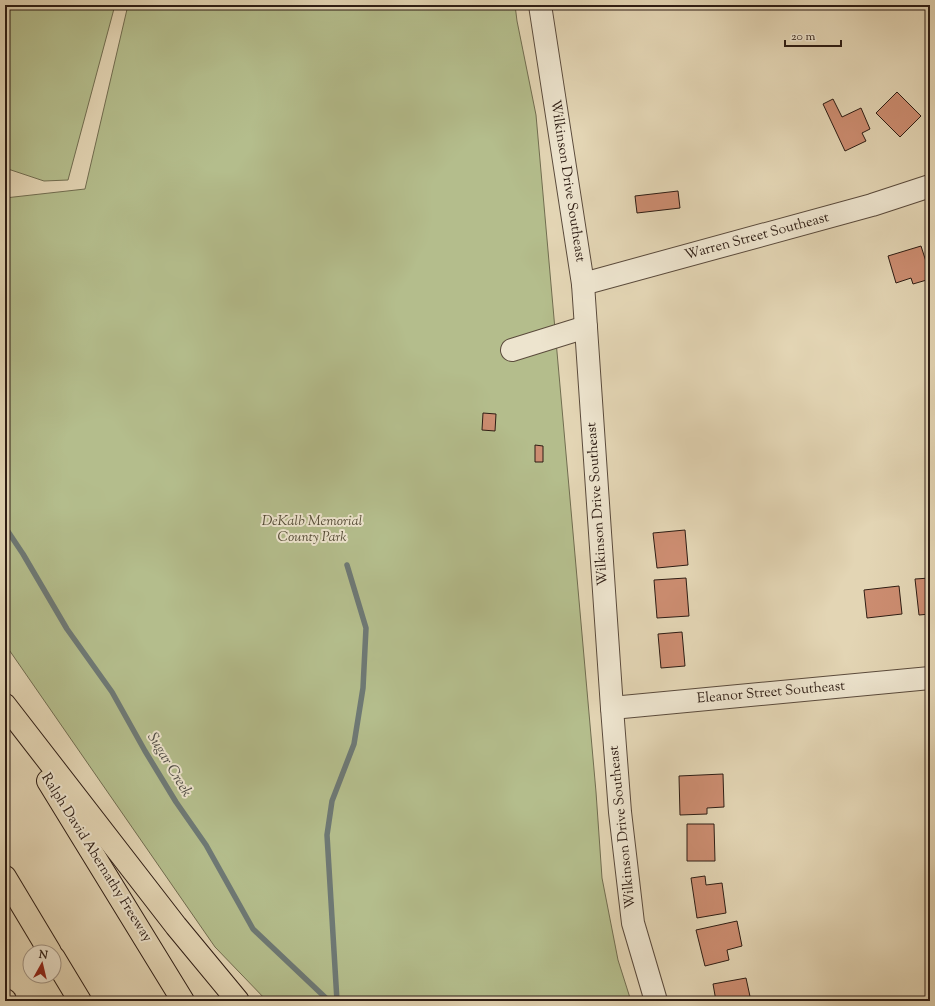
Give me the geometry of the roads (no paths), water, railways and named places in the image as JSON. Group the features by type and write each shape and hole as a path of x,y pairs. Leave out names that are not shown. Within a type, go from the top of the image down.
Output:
{"highway":[{"path":"5,706 176,926 238,1001"},
{"name":"Ralph David Abernathy Freeway","path":"5,717 44,775 183,1001"},
{"path":"5,877 45,944"},
{"path":"62,971 80,1001"}],"street":[{"name":"Wilkinson Drive Southeast","path":"540,5 583,284 620,812 633,923 656,1001"},
{"name":"Warren Street Southeast","path":"583,284 872,205 930,186"},
{"path":"512,350 586,326"},
{"name":"Eleanor Street Southeast","path":"612,708 930,678"}],"waterway":[{"name":"Sugar Creek","path":"5,527 23,554 67,629 112,692 176,802 206,845 253,929 329,1001"},
{"path":"337,1001 327,835 332,801 354,744 363,688 366,628 347,565"}],"park label":[{"name":"DeKalb Memorial County Park","path":"312,530"}]}
